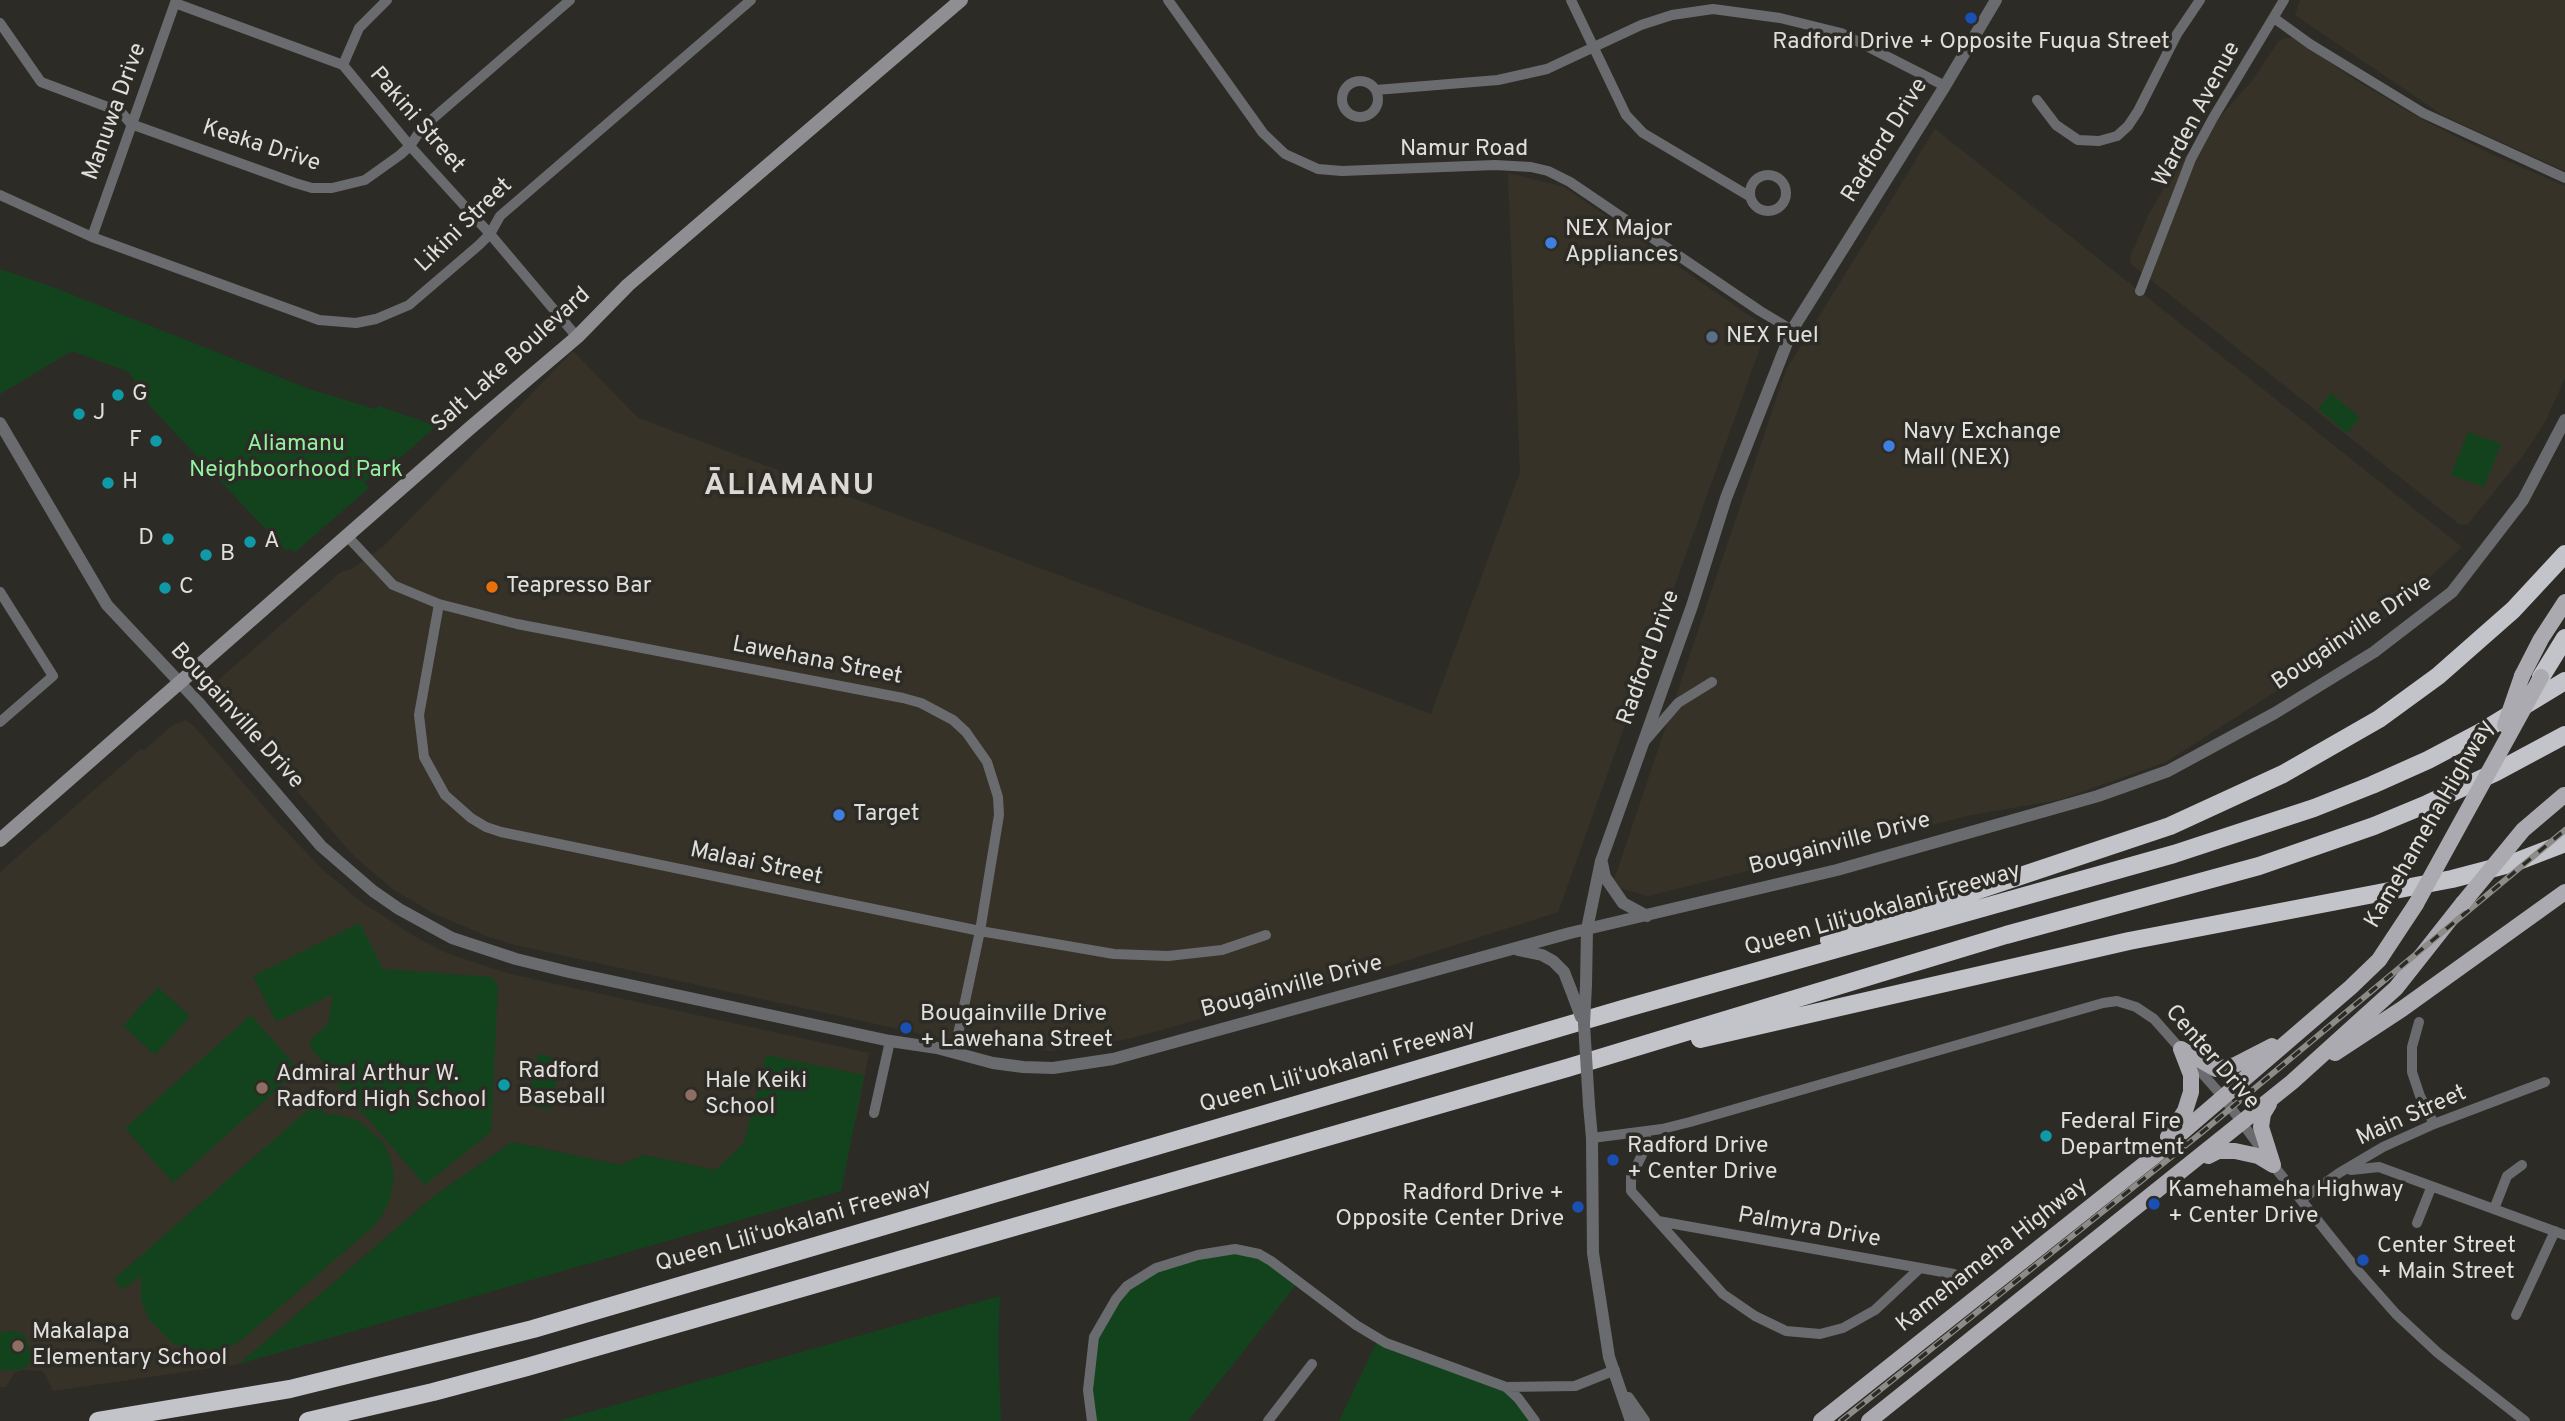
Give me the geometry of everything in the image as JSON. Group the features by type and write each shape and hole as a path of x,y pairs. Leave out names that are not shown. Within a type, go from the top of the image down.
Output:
{"highway":[{"path":"2317,755 2384,710 2444,663 2512,598 2565,537"},
{"path":"1623,1009 2170,826 2245,793 2379,719 2438,676 2513,610 2565,554"},
{"path":"2541,677 2556,649"},
{"name":"Queen Liliʻuokalani Freeway","path":"98,1421 290,1389 533,1329 1623,1009 2174,854 2302,812 2428,760 2481,732 2565,681"},
{"path":"309,1421 527,1367 1567,1068 2006,935 2259,866 2374,826 2427,804 2496,772 2565,734"},
{"path":"2513,863 2565,833"},
{"path":"1567,1068 2129,941 2452,879 2513,863 2565,843"}],"main road":[{"name":"Salt Lake Boulevard","path":"0,841 577,337 628,285 961,0"},
{"path":"2492,764 2522,676 2535,649 2565,602"},
{"path":"2556,649 2565,628"},
{"name":"Kamehameha Highway","path":"1821,1421 2157,1154 2379,960 2416,904 2541,677"},
{"path":"1869,1421 2292,1082 2396,988 2524,830 2564,795"},
{"path":"2292,1082 2412,1002 2565,892"},
{"path":"2181,1049 2217,1069 2235,1065 2293,1036"},
{"path":"2157,1154 2185,1111 2191,1092 2191,1075 2181,1049"},
{"path":"2272,1099 2263,1114 2261,1127 2273,1165"},
{"path":"2179,1173 2218,1151 2235,1151 2258,1156 2273,1165"}],"street":[{"path":"343,65 359,28 387,0"},
{"name":"Keaka Drive","path":"0,23 41,82 121,112 131,124 312,188 332,188 365,180 377,173 410,146 422,128 569,0"},
{"name":"Likini Street","path":"0,195 92,237 319,320 356,323 376,319 408,305 490,234 500,216 751,0"},
{"name":"Namur Road","path":"1168,0 1263,133 1284,154 1318,169 1342,171 1495,165 1548,171 1582,189 1792,330"},
{"path":"1571,0 1626,115 1643,133 1749,196"},
{"name":"Radford Drive","path":"1631,1421 1609,1357 1593,1253 1592,1138 1584,1024 1587,929 1601,861 1692,606 1726,498 1792,330 1996,0"},
{"path":"2037,100 2056,125 2078,140 2099,141 2117,136 2138,111 2177,34 2200,0"},
{"name":"Warden Avenue","path":"2140,291 2191,159 2284,0"},
{"name":"Pakini Street","path":"176,2 343,65 577,337"},
{"name":"Manuwa Drive","path":"92,237 176,2"},
{"path":"1376,90 1498,80 1547,69 1641,25 1672,15 1713,9 1780,18 1841,33 1945,86"},
{"path":"2274,18 2310,44 2423,113 2565,178"},
{"name":"Bougainville Drive","path":"0,423 107,605 179,682 321,846 363,883 427,926 452,938 516,959 993,1063 1053,1068 1093,1063 1587,929 1837,870 2098,796 2168,771 2275,713 2374,652 2452,592 2523,500 2565,420"},
{"name":"Lawehana Street","path":"348,537 393,585 439,604 517,624 903,698 937,710 966,732 987,762 998,797 998,834 954,1053"},
{"path":"0,592 53,676 0,722"},
{"name":"Malaai Street","path":"439,604 419,715 424,757 437,785 453,803 471,818 500,832 979,932 1114,954 1168,956 1222,950 1266,935"},
{"path":"1641,746 1678,703 1712,682"},
{"path":"1601,861 1605,877 1620,899 1647,916"},
{"path":"1514,949 1542,955 1564,972 1584,1024"},
{"name":"Center Drive","path":"1592,1138 1690,1122 2117,1001 2136,1007 2154,1019 2181,1049 2223,1097 2273,1165 2358,1271 2396,1314 2447,1361 2525,1421"},
{"path":"2419,1022 2412,1047 2412,1072 2434,1124"},
{"path":"874,1113 890,1041"},
{"name":"Main Street","path":"2301,1199 2383,1147 2434,1124 2545,1082"},
{"path":"1647,1131 1642,1155 1630,1184 1631,1192 1723,1294 1755,1316 1786,1331 1820,1334 1843,1328 1875,1310 1920,1268"},
{"path":"2494,1209 2507,1176 2522,1165"},
{"path":"2339,1173 2379,1167 2560,1233 2516,1315"},
{"path":"2417,1223 2431,1188"},
{"name":"Palmyra Drive","path":"1658,1220 1954,1274"},
{"path":"1093,1421 1088,1390 1094,1337 1115,1298 1127,1286 1156,1268 1198,1255 1235,1249 1259,1254 1272,1261 1356,1325 1386,1343 1506,1387 1524,1404 1535,1421"},
{"path":"1268,1421 1312,1364"},
{"path":"1506,1387 1575,1386 1615,1370"},
{"name":"Radford Drive","path":"1623,1392 1644,1421"}],"shaded area":[{"path":"2300,0 2565,0 2565,171 2444,116 2295,15"},
{"path":"2284,38 2294,38 2357,81 2423,120 2491,154 2565,186 2565,378 2546,420 2523,456 2467,525 2459,524 2131,264 2130,257 2148,216 2177,165 2251,82 2278,42"},
{"path":"1935,129 2462,547 2376,627 2166,762 2059,800 1971,815 1648,896 1612,886 1786,370"},
{"path":"1508,173 1564,187 1767,328 1558,912 1358,976 1128,1039 1050,1051 940,1038 515,945 435,914 394,890 355,857 215,698 214,684 341,572 352,569 385,545 573,351 638,418 1431,714 1520,472"},
{"name":"Admiral Arthur W. Radford High School","path":"185,720 192,724 324,871 364,904 419,939 449,954 510,974 869,1053 856,1119 744,1143 716,1170 644,1155 620,1165 512,1142 434,1196 239,1364 53,1391 43,1371 23,1370 15,1372 6,1387 0,1387 0,872 141,749 145,750 170,727"}],"green space":[{"name":"Aliamanu Neighboorhood Park","path":"0,269 58,289 309,389 375,409 379,406 436,426 381,475 377,471 364,482 369,488 294,553 289,548 286,551 150,406 129,372 72,351 0,394"},
{"path":"2331,393 2360,418 2347,433 2318,409"},
{"path":"2468,432 2501,444 2484,487 2451,475"},
{"path":"360,923 383,969 492,977 498,985 491,1132 425,1185 327,1072 326,1066 310,1047 311,1039 328,1024 333,994 276,1022 253,976"},
{"path":"158,987 190,1016 155,1055 123,1026"},
{"path":"251,1015 299,1070 173,1183 125,1128"},
{"path":"538,1054 562,1060 550,1110 526,1104"},
{"path":"766,1055 864,1075 841,1191 239,1364 434,1196 512,1142 620,1165 644,1155 716,1170 744,1143"},
{"path":"316,1103 326,1114 359,1121 383,1142 391,1160 394,1178 391,1196 383,1214 373,1227 243,1339 226,1349 210,1351 190,1349 172,1343 148,1318 141,1299 141,1276 122,1290 114,1279"},
{"path":"1213,1252 1259,1254 1299,1281 1188,1421 1093,1421 1090,1363 1104,1316 1141,1275"},
{"path":"1000,1296 998,1343 1001,1421 558,1421"},
{"path":"0,1332 22,1333 28,1342 31,1362 24,1369 0,1371"},
{"path":"1378,1339 1506,1387 1535,1421 1339,1421"}],"railway":[{"path":"1841,1421 2201,1133 2565,830"}],"place":[{"name":"Radford Drive + Opposite Fuqua Street","path":"1971,18"},
{"name":"NEX Major Appliances","path":"1551,243"},
{"name":"NEX Fuel","path":"1712,337"},
{"name":"G","path":"118,395"},
{"name":"J","path":"79,414"},
{"name":"F","path":"156,441"},
{"name":"Navy Exchange Mall (NEX)","path":"1889,446"},
{"name":"H","path":"108,483"},
{"name":"D","path":"168,539"},
{"name":"A","path":"250,542"},
{"name":"B","path":"206,555"},
{"name":"Teapresso Bar","path":"492,587"},
{"name":"C","path":"165,588"},
{"name":"Target","path":"839,815"},
{"name":"Bougainville Drive + Lawehana Street","path":"906,1028"},
{"name":"Radford Baseball","path":"504,1085"},
{"name":"Admiral Arthur W. Radford High School","path":"262,1088"},
{"name":"Hale Keiki School","path":"691,1095"},
{"name":"Federal Fire Department","path":"2046,1136"},
{"name":"Radford Drive + Center Drive","path":"1613,1160"},
{"name":"Kamehameha Highway + Center Drive","path":"2154,1204"},
{"name":"Radford Drive + Opposite Center Drive","path":"1578,1207"},
{"name":"Center Street + Main Street","path":"2363,1260"},
{"name":"Makalapa Elementary School","path":"18,1346"}],"district":[{"name":"ĀLIAMANU","path":"790,488"}]}
